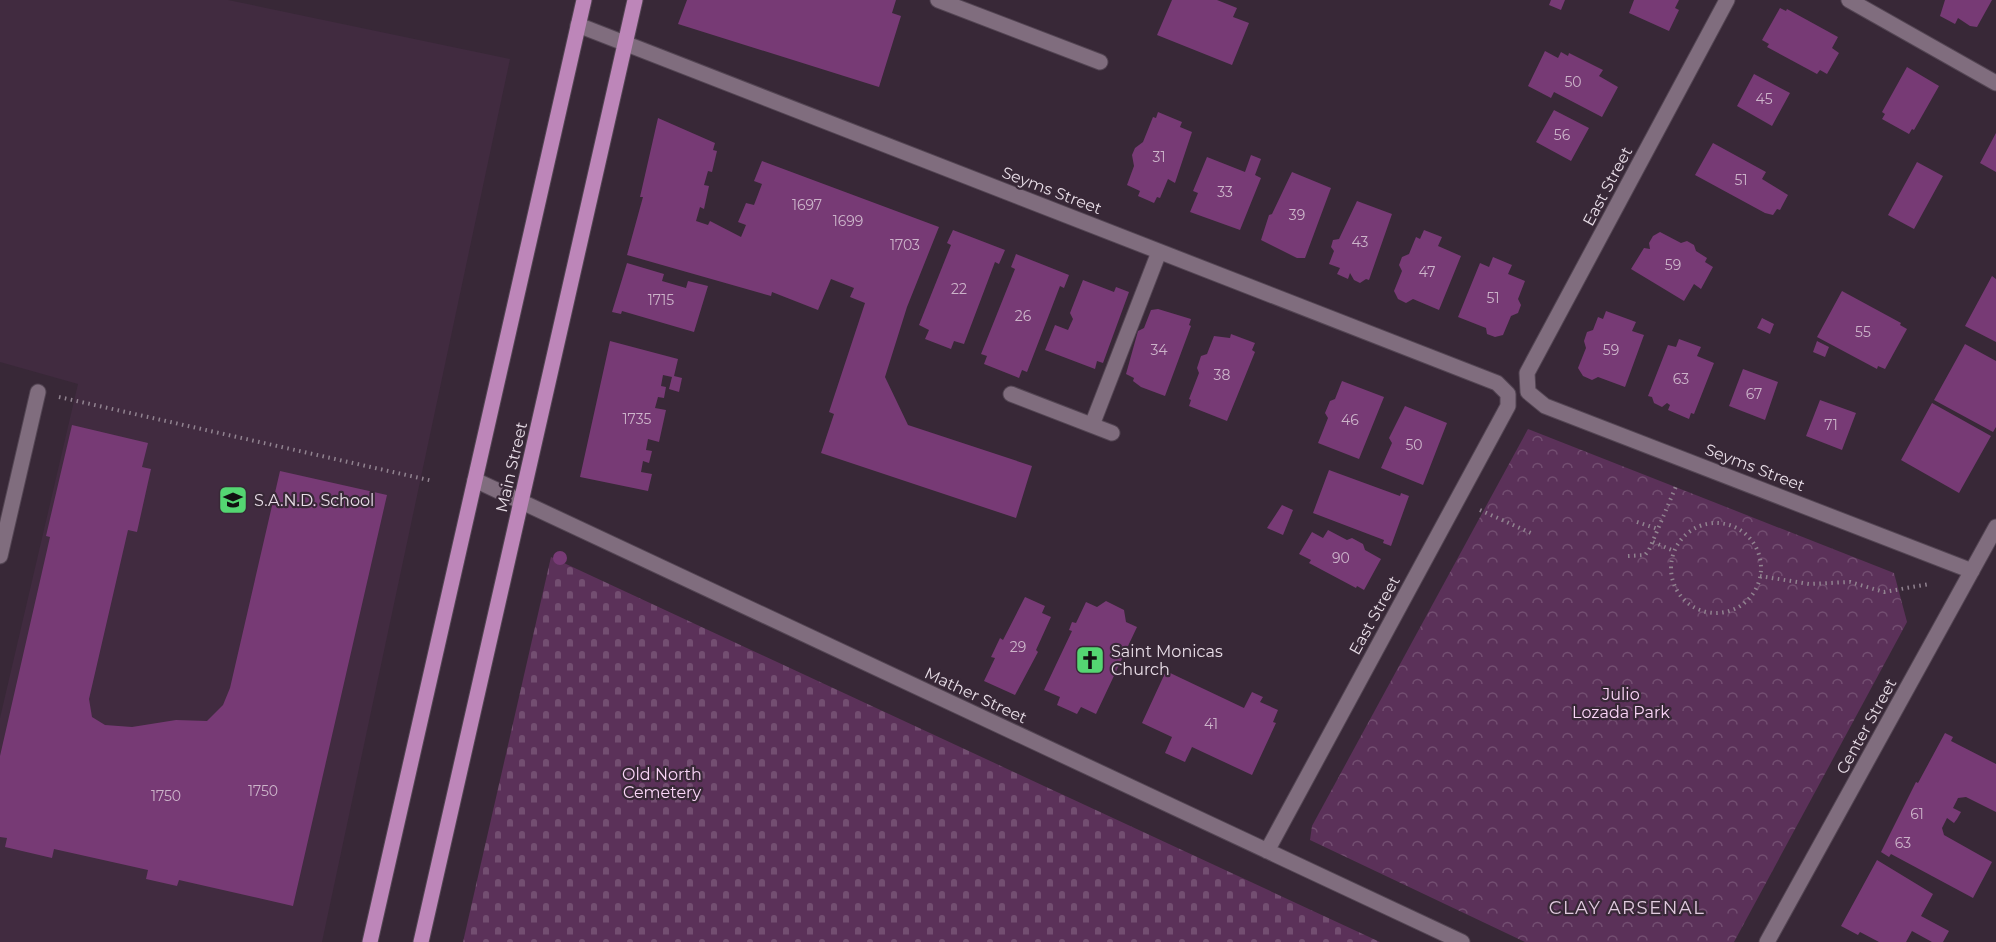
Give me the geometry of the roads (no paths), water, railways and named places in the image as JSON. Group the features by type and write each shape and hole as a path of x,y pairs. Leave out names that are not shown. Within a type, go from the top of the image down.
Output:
{"main road":[{"name":"Main Street","path":"370,942 584,0"},
{"name":"Main Street","path":"421,942 635,0"}],"street":[{"path":"938,0 1100,62"},
{"name":"East Street","path":"1528,392 1527,373 1727,0"},
{"path":"1849,0 1996,83"},
{"name":"Seyms Street","path":"578,25 1497,383 1508,394"},
{"path":"1092,425 1159,252"},
{"path":"0,556 38,392"},
{"name":"Seyms Street","path":"1528,392 1545,406 1972,571"},
{"path":"1011,394 1112,433"},
{"name":"East Street","path":"1267,851 1508,406 1508,394"},
{"name":"Mather Street","path":"475,480 1462,942"},
{"name":"Center Street","path":"1767,942 1996,527"}],"place":[{"name":"S.A.N.D. School","path":"233,500"},
{"name":"Saint Monicas Church","path":"1090,660"}],"district":[{"name":"CLAY ARSENAL","path":"1627,908"}],"park label":[{"name":"Julio Lozada Park","path":"1621,703"},
{"name":"Old North Cemetery","path":"662,783"}]}
